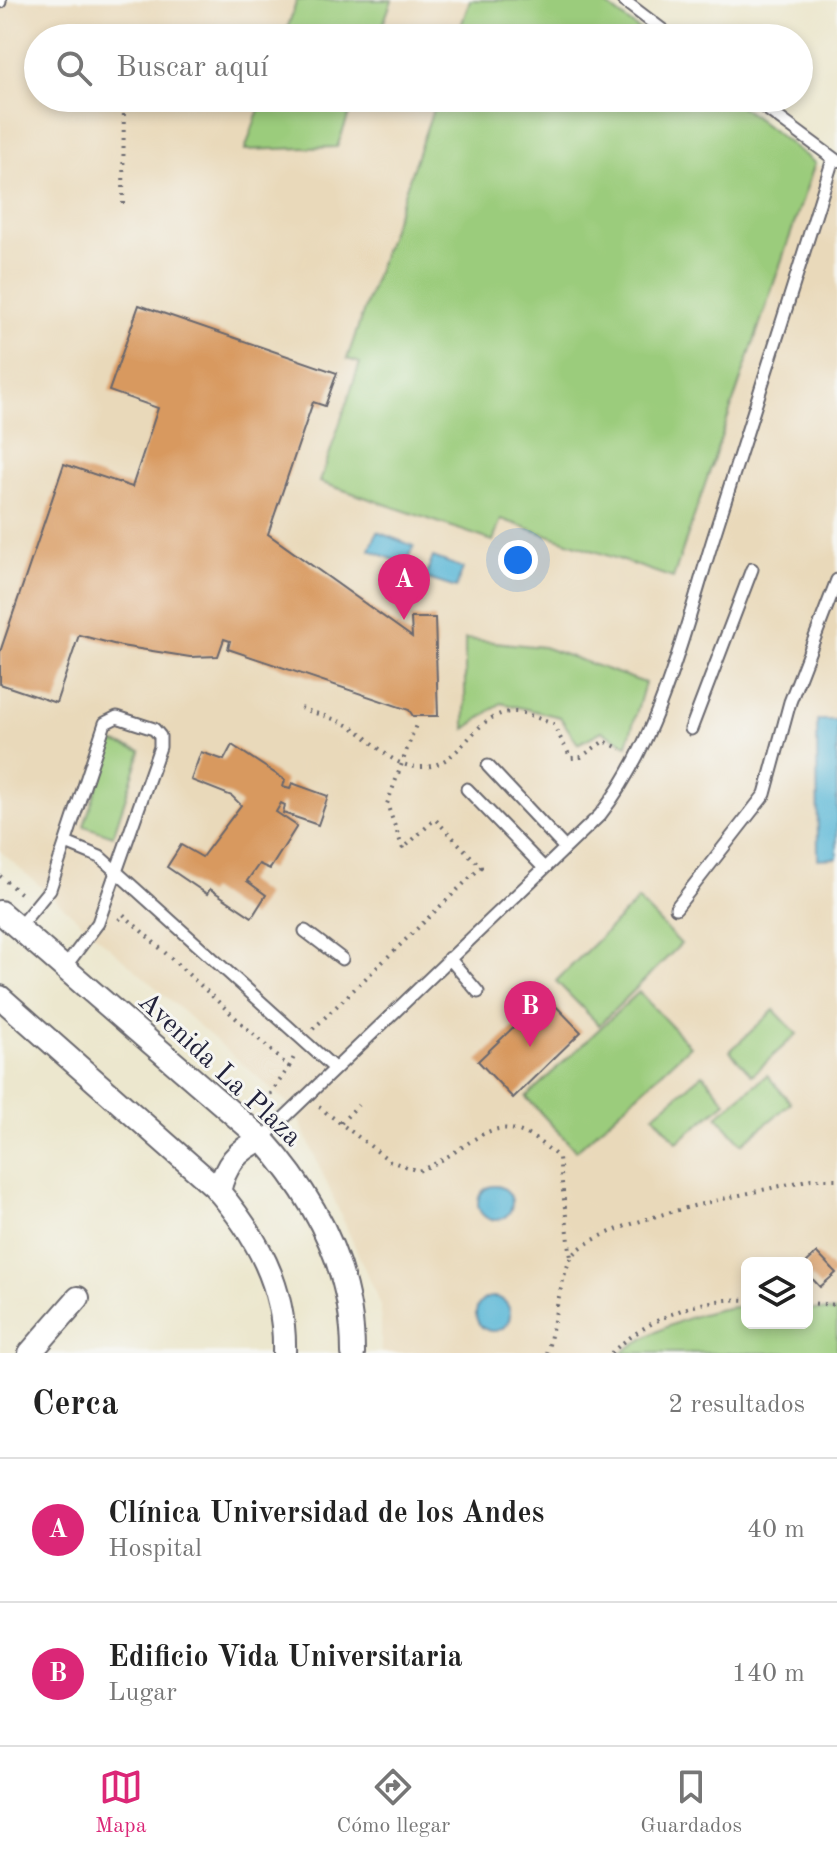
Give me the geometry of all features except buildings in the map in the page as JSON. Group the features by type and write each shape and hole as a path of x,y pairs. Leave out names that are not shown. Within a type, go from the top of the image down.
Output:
{"street":[{"name":"Avenida La Plaza","path":"0,912 9,926 65,967 262,1139 302,1188 331,1244 349,1307 353,1353"},
{"path":"0,997 219,1192 247,1225 268,1264 282,1315 284,1353"},
{"path":"219,1192 229,1164 249,1145 262,1139"},
{"path":"30,1353 78,1298"}],"lane":[{"path":"623,0 655,24"},
{"path":"262,1139 333,1067 606,808 638,756 688,618 835,160 771,112"},
{"path":"691,729 752,569"},
{"path":"676,908 765,794 790,702 837,580"},
{"path":"9,926 36,909 50,889 105,723 117,717 154,729 160,736 160,747 117,871 93,932 65,967"},
{"path":"488,766 565,848"},
{"path":"467,789 544,868"},
{"path":"66,843 93,852 117,871 333,1067"},
{"path":"305,931 342,959"},
{"path":"449,958 478,992"}],"path":[{"path":"123,204 124,112"},
{"path":"301,708 348,725 403,765 422,768 444,762 461,749 480,725 497,715 515,711 553,724 571,758 581,757 604,741 638,756"},
{"path":"261,1108 289,1067 303,1039 481,867 435,819 403,849 387,804 417,722"},
{"path":"0,876 36,909"},
{"path":"115,925 123,914 289,1067"},
{"path":"304,1097 390,1161 418,1171 479,1134 503,1127 524,1131 559,1158 571,1258 547,1353"},
{"path":"341,1123 358,1105"},
{"path":"571,1258 590,1240 640,1222 811,1179 837,1179"},
{"path":"611,1353 636,1330 671,1315 730,1299 741,1300"},
{"path":"813,1303 837,1305"}],"shaded area":[{"path":"0,0 600,0 632,24 24,24 24,112 748,112 837,180 837,1353 381,1353 381,1306 294,1109 0,851"}],"green space":[{"path":"297,0 392,0 383,24 289,24"},
{"path":"470,0 600,0 632,24 462,24"},
{"path":"258,112 350,112 337,147 245,150"},
{"path":"432,112 748,112 815,163 673,578 501,519 493,541 320,482 360,363 347,359"},
{"path":"465,639 543,647 645,683 627,745 602,731 578,744 560,717 501,703 465,729"},
{"path":"112,742 141,751 113,836 84,826"},
{"path":"638,900 681,944 599,1025 556,981"},
{"path":"639,992 690,1046 576,1151 526,1097"},
{"path":"774,1010 797,1034 752,1075 730,1051"},
{"path":"703,1074 726,1102 677,1142 654,1115"},
{"path":"767,1075 791,1103 742,1144 717,1116"},
{"path":"741,1307 741,1329 813,1329 813,1310 837,1312 837,1353 621,1353 649,1335 681,1321"}],"water":[{"path":"377,532 414,546 406,565 370,550"},
{"path":"433,557 463,568 456,588 425,578"},
{"path":"817,720 837,720 837,858 818,859"},
{"path":"495,1186 507,1191 512,1203 507,1215 495,1220 483,1215 478,1203 483,1191"},
{"path":"493,1297 505,1302 510,1314 505,1326 493,1331 481,1326 476,1314 481,1302"}],"place":[{"name":"Clínica Universidad de los Andes","path":"404,620"},
{"name":"Edificio Vida Universitaria","path":"530,1047"}]}
